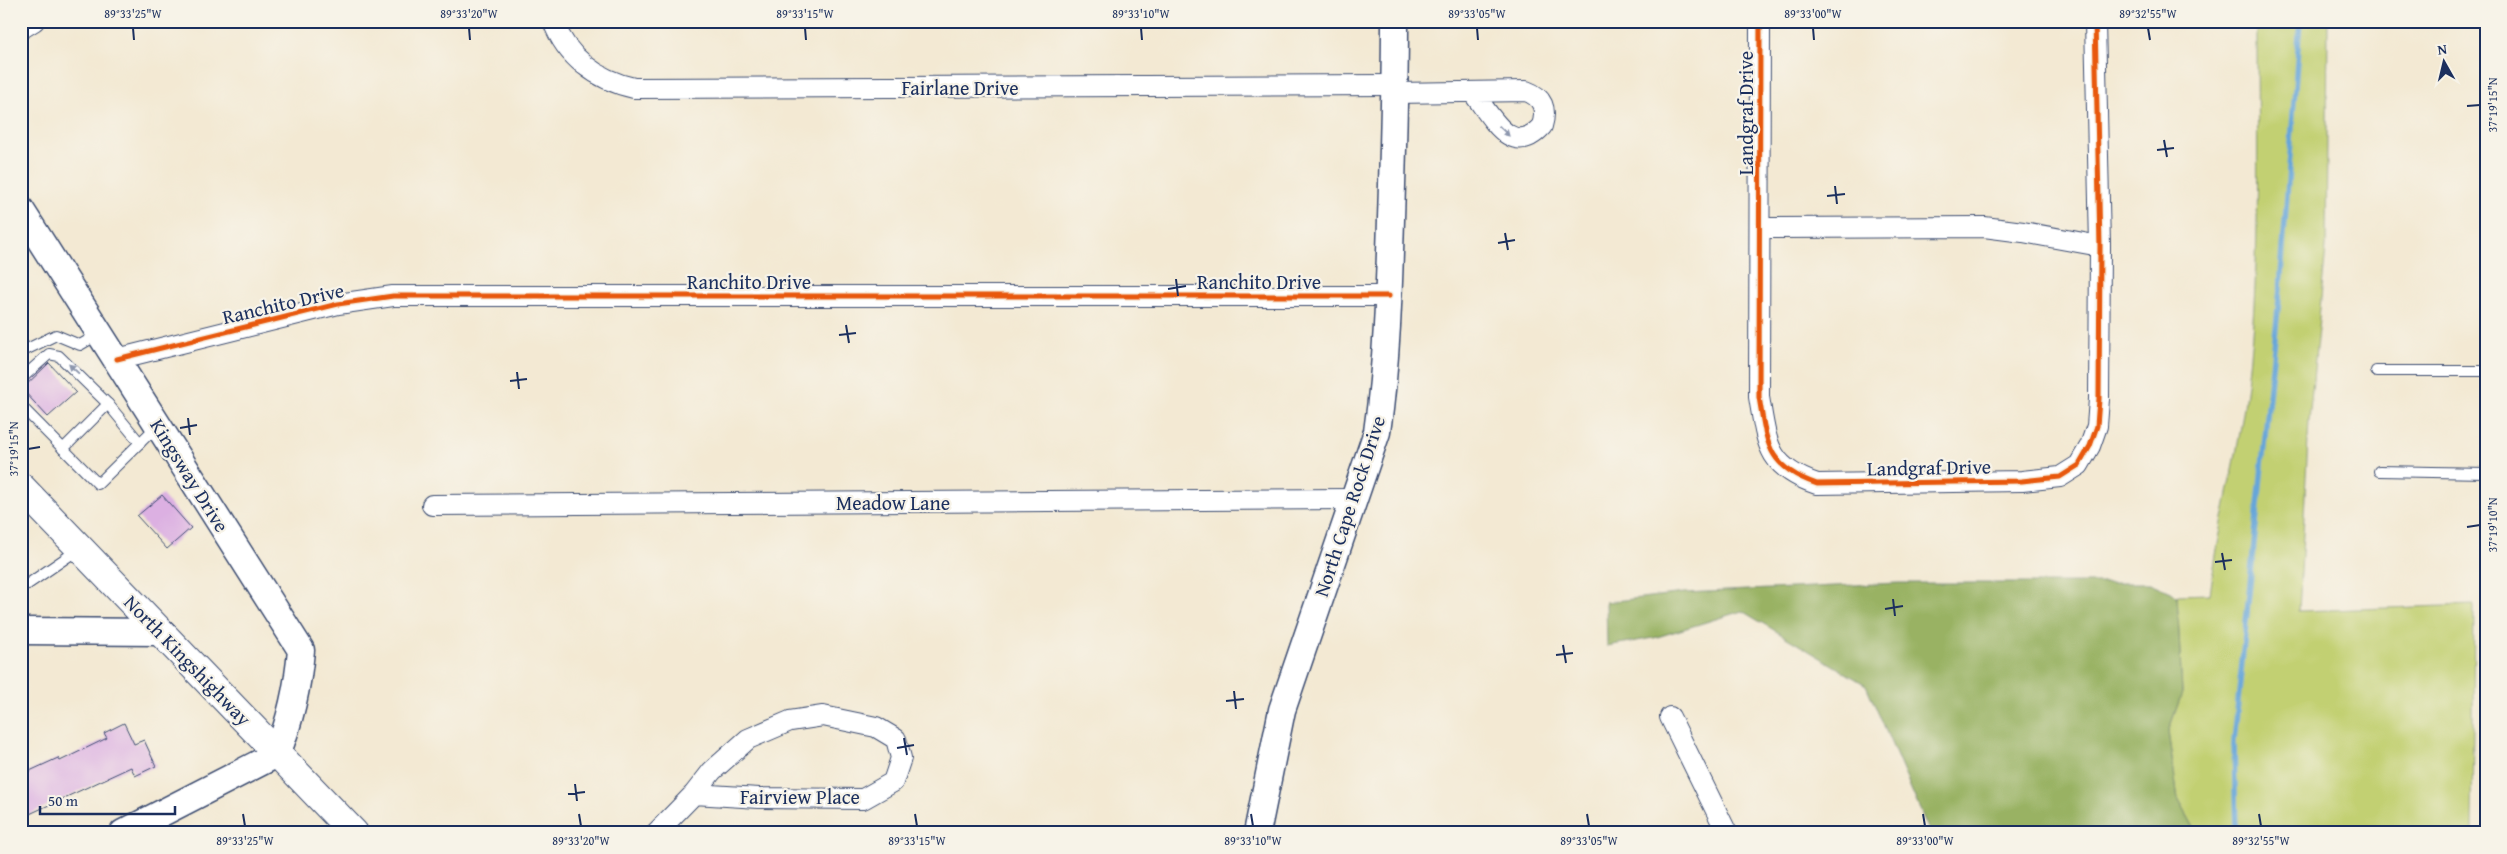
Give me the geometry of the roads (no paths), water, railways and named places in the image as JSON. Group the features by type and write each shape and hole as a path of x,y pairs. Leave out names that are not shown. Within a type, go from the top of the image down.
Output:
{"main road":[{"name":"North Kingshighway","path":"21,487 354,833"}],"street":[{"path":"21,29 34,21"},
{"name":"Fairlane Drive","path":"553,21 562,39 585,66 599,76 616,84 634,88 1395,89 1473,93"},
{"name":"North Cape Rock Drive","path":"1257,833 1282,710 1377,432 1383,389 1389,296 1395,21"},
{"name":"Landgraf Drive","path":"1760,21 1759,397 1764,427 1771,451 1784,469 1800,478 1817,484 2022,481 2060,476 2079,465 2090,446 2097,426 2099,399 2100,246 2094,21"},
{"name":"Kingsway Drive","path":"21,210 301,650 298,685 289,723 277,754"},
{"path":"1760,228 1984,227 2100,246"},
{"name":"Ranchito Drive","path":"117,359 338,304 393,296 1389,296"},
{"name":"Meadow Lane","path":"432,505 1354,499"},
{"path":"21,631 162,632"},
{"name":"Fairview Place","path":"656,833 694,794 712,771 748,739 790,721 823,716 876,727 896,739 901,758 893,782 864,800 759,798 694,794"},
{"path":"1670,717 1727,833"},
{"path":"123,833 152,825 277,754"}],"lane":[{"path":"21,352 56,335 80,345 100,333"},
{"path":"21,379 48,354 59,356 108,404 140,443"},
{"path":"2376,371 2486,371"},
{"path":"63,448 108,404"},
{"path":"21,406 98,484 159,425"},
{"path":"2378,471 2486,473"},
{"path":"21,575 25,585 81,548"}],"waterway":[{"path":"2236,833 2234,741 2280,289 2300,21"}]}
